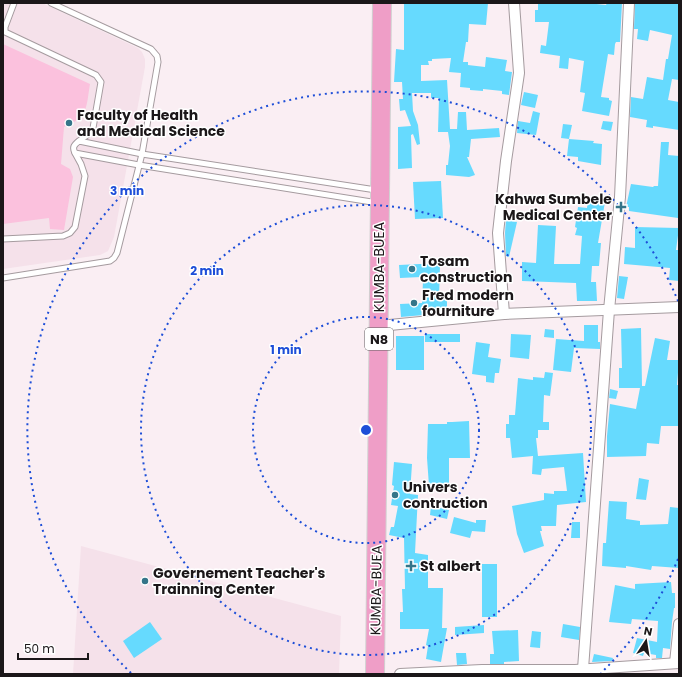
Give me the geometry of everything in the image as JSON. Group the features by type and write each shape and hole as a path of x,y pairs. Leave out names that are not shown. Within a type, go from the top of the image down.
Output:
{"highway":[{"name":"KUMBA-BUEA","path":"375,674 382,3"}],"street":[{"path":"504,314 498,233 506,160 519,73 514,3"},
{"path":"577,671 620,197 629,3"},
{"path":"379,326 504,314 679,307"},
{"path":"400,674 577,671 677,663 679,624"}],"lane":[{"path":"3,238 63,236 70,234 75,228 85,176 81,164 73,149 74,145 90,133 93,128 101,82 96,75 5,32 4,27 14,3"},
{"path":"3,278 110,261 114,258 117,253 142,154 158,62 157,56 151,49 51,3"},
{"path":"79,141 142,154 379,197"},
{"path":"75,153 139,165 379,197"}],"shaded area":[{"name":"Faculty of Health and Medical Science","path":"3,3 42,3 138,48 142,52 145,59 145,67 114,237 108,251 100,255 3,269"},
{"path":"3,44 90,84 87,105 82,115 64,127 61,164 70,169 73,177 64,230 50,229 49,218 3,224"},
{"name":"Governement Teacher's Trainning Center","path":"81,546 341,616 339,674 73,674"}],"building":[{"path":"404,3 488,3 486,25 469,24 468,42 466,42 463,62 468,62 468,65 485,67 486,57 507,60 505,71 512,72 509,95 502,94 502,91 483,89 483,91 470,90 470,88 460,87 461,73 449,72 451,58 432,59 432,61 428,61 429,65 421,65 421,81 447,80 450,129 457,129 458,112 466,112 467,130 499,128 500,137 471,139 469,157 467,157 475,175 469,177 446,175 446,165 448,165 450,146 448,132 438,132 439,98 431,98 431,93 412,93 413,111 418,125 420,144 417,145 413,134 411,135 412,168 398,169 398,127 411,126 405,110 400,111 399,99 403,99 402,82 394,82 396,49 404,50"},
{"path":"538,3 587,3 606,5 607,3 622,3 620,42 616,42 615,44 614,55 608,54 601,97 609,98 609,100 612,101 609,116 582,111 585,93 580,92 584,61 569,58 568,69 559,68 560,56 540,53 541,45 546,46 549,22 535,22 535,10 538,10"},
{"path":"635,3 679,3 679,80 672,79 668,100 679,102 679,130 653,126 653,128 646,127 647,120 630,117 631,97 643,99 647,77 663,80 672,35 650,30 648,41 637,39 638,29 634,29"},
{"path":"524,92 538,95 535,108 521,105"},
{"path":"533,111 540,113 536,135 517,133 518,121 530,123"},
{"path":"603,121 613,122 611,131 601,129"},
{"path":"563,124 572,125 569,139 561,138"},
{"path":"569,139 594,141 593,143 602,144 601,165 578,161 578,157 567,156"},
{"path":"661,142 669,142 668,155 679,156 678,218 629,211 629,207 626,207 631,184 653,187 658,186"},
{"path":"441,181 443,218 415,219 413,182"},
{"path":"588,199 605,202 598,243 601,243 599,266 592,266 591,282 596,282 597,301 577,301 576,283 522,281 522,262 536,263 538,225 556,226 554,264 580,264 582,236 575,235 577,228 575,227 578,207 587,208"},
{"path":"506,220 517,222 509,257 506,256"},
{"path":"635,227 679,228 676,250 679,250 679,281 669,280 670,268 624,264 625,247 635,248"},
{"path":"399,265 440,265 439,298 447,297 447,313 401,317 400,304 422,303 423,281 420,281 421,277 400,278"},
{"path":"619,276 628,277 624,299 617,298"},
{"path":"584,325 598,325 598,342 600,342 600,349 574,348 571,372 553,370 556,339 584,341"},
{"path":"641,328 642,386 645,386 655,338 670,341 667,360 679,360 677,385 679,385 679,426 661,426 659,444 647,443 646,456 607,457 610,404 636,409 640,388 619,388 619,368 622,368 621,329"},
{"path":"545,329 554,330 554,338 544,337"},
{"path":"425,334 460,334 460,342 425,342"},
{"path":"511,334 531,335 529,359 510,357"},
{"path":"396,336 424,336 424,370 396,370"},
{"path":"476,342 490,344 488,357 501,359 499,373 495,373 494,383 486,382 486,376 472,374"},
{"path":"545,372 553,373 550,396 544,395 543,422 549,422 549,430 538,430 538,438 536,438 538,456 583,453 586,502 557,505 556,526 541,526 542,531 540,531 544,546 524,553 517,534 512,506 544,500 544,493 554,494 554,491 567,491 564,467 542,469 541,475 532,474 533,456 512,458 510,438 506,438 506,424 509,424 509,415 515,415 518,378 533,380 533,377 544,378"},
{"path":"610,389 618,391 616,399 609,398"},
{"path":"469,421 470,458 449,458 449,485 429,486 427,458 428,424 447,424 447,422"},
{"path":"394,462 412,464 410,494 418,495 415,553 428,555 428,588 443,588 442,628 447,628 441,662 426,659 428,646 426,645 429,629 400,629 400,612 403,612 402,589 405,589 404,538 389,535 391,527 394,527 398,506 391,505 394,486 392,485"},
{"path":"639,478 649,480 646,500 636,499"},
{"path":"609,501 627,502 626,519 640,521 640,525 668,524 670,507 679,508 679,568 652,566 651,570 626,566 626,568 602,566 603,543 606,543"},
{"path":"431,506 449,510 447,519 430,515"},
{"path":"454,517 476,523 476,520 486,520 485,532 472,531 470,538 450,533"},
{"path":"572,522 580,522 580,538 571,538"},
{"path":"482,564 497,564 497,617 482,617"},
{"path":"671,582 672,593 675,593 675,608 672,622 670,649 663,648 662,658 656,658 656,655 644,653 643,656 633,653 637,638 657,642 658,621 632,619 631,624 609,622 615,585 635,589 635,584"},
{"path":"150,622 162,639 134,658 123,641"},
{"path":"563,624 580,627 579,640 561,637"},
{"path":"484,625 484,633 455,635 455,627"},
{"path":"518,630 519,661 504,662 504,664 490,664 490,654 494,654 492,631"},
{"path":"532,631 541,632 540,648 530,647"},
{"path":"456,653 466,653 467,664 457,665"},
{"path":"594,654 613,658 612,661 592,662"}],"place":[{"name":"Faculty of Health and Medical Science","path":"69,123"},
{"name":"Kahwa Sumbele Medical Center","path":"621,207"},
{"name":"Tosam construction","path":"412,269"},
{"name":"Fred modern fourniture","path":"414,303"},
{"name":"Univers contruction","path":"395,495"},
{"name":"St albert","path":"411,566"},
{"name":"Governement Teacher's Trainning Center","path":"145,581"}]}
